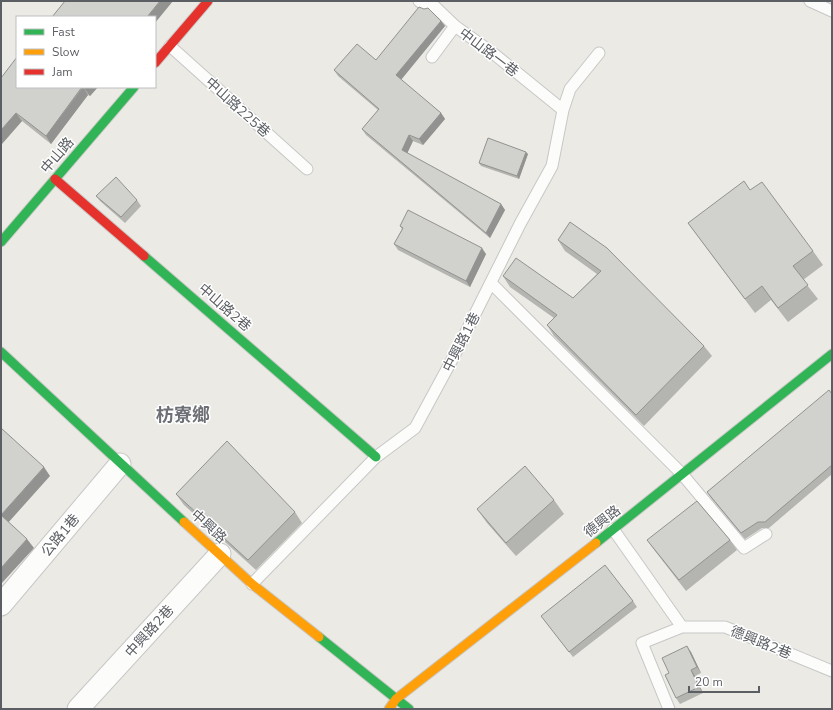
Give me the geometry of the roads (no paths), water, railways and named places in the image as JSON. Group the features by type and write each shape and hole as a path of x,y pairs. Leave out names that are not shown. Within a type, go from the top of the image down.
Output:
{"street":[{"path":"156,61 208,1"},
{"name":"中山路","path":"1,242 133,88"},
{"name":"中山路2巷","path":"55,179 376,456"},
{"name":"中興路","path":"1,352 120,464 252,584 409,709"},
{"name":"德興路","path":"389,709 396,699 613,530 832,354"},
{"name":"公路1巷","path":"1,605 120,464"},
{"name":"中興路2巷","path":"78,709 220,554"}],"lane":[{"name":"中山路一巷","path":"419,1 428,8 431,3 455,26 494,54 564,110"},
{"path":"810,1 832,11"},
{"path":"432,57 455,26"},
{"name":"中山路225巷","path":"170,46 307,169"},
{"name":"中興路1巷","path":"252,584 376,456 415,428 454,356 520,224 552,166 564,110 570,90 599,53"},
{"path":"491,283 682,474 744,548 766,534"},
{"path":"613,530 682,627"},
{"name":"德興路2巷","path":"669,709 642,642 682,627 725,627 832,671"}],"district":[{"name":"枋寮鄉","path":"183,415"}]}
